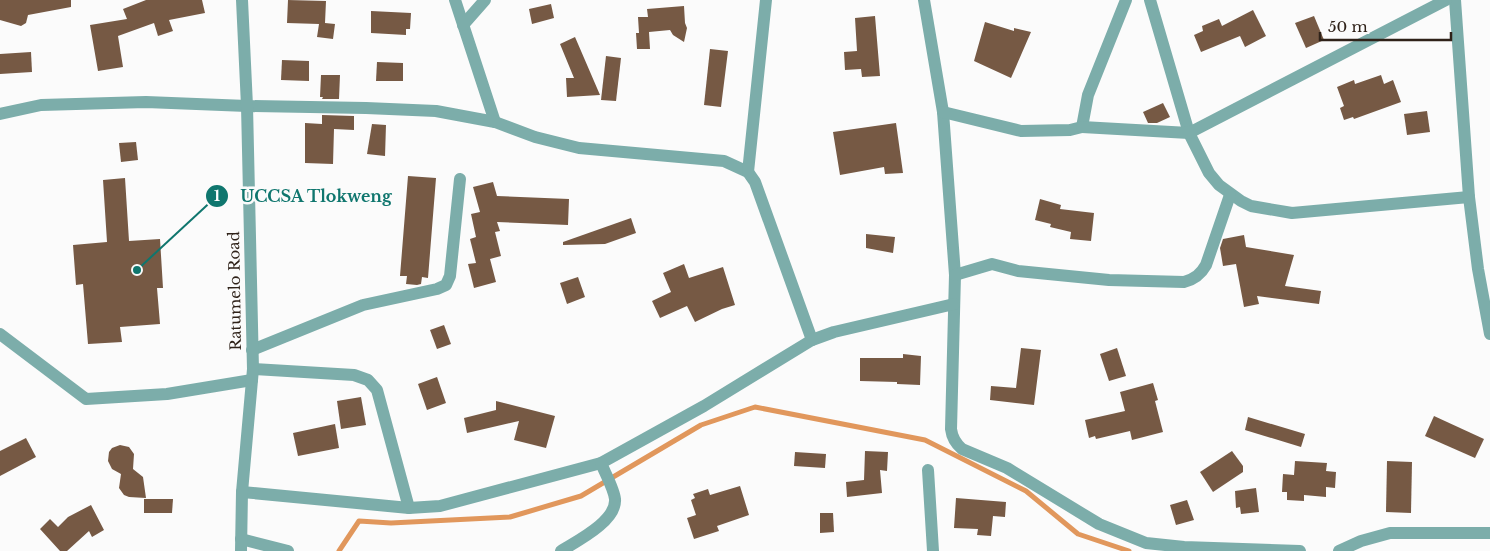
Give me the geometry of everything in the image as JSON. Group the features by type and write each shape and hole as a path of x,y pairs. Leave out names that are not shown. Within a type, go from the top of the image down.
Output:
{"street":[{"name":"Ratumelo Road","path":"241,545 242,492 252,375 247,106 242,0"},
{"path":"455,0 495,122"},
{"path":"463,26 486,0"},
{"path":"748,172 766,0"},
{"path":"924,0 943,112 955,275 951,428 954,440 962,449 1007,468 1099,524 1146,542 1184,548 1300,551"},
{"path":"1082,127 1088,95 1126,0"},
{"path":"1150,0 1189,133 1210,173 1230,194 1251,206 1292,213 1469,197"},
{"path":"943,112 1021,131 1070,130 1082,127 1189,133 1446,0"},
{"path":"1455,0 1469,197 1484,269 1490,334"},
{"path":"0,114 41,104 146,102 436,111 495,122 535,137 579,148 724,161 748,172 755,182 812,340"},
{"path":"252,350 363,305 437,289 446,284 450,276 460,179"},
{"path":"955,275 992,264 1018,271 1091,278 1184,282 1192,280 1201,273 1206,265 1230,194"},
{"path":"242,492 409,508 440,506 601,463 704,406 812,340 834,332 954,304"},
{"path":"0,334 86,399 167,394 252,375 354,375 368,380 377,390 409,508"},
{"path":"561,551 605,521 610,515 615,500 601,463"},
{"path":"928,470 933,551"},
{"path":"1339,551 1361,541 1390,534 1490,533"},
{"path":"241,545 288,551"}],"building":[{"path":"0,0 71,0 71,7 28,15 26,23 21,26 0,20"},
{"path":"146,0 202,0 205,13 169,20 173,31 158,36 154,23 118,36 123,67 98,71 90,25 127,19 123,9"},
{"path":"288,0 326,1 325,23 335,24 333,39 317,37 319,24 287,23"},
{"path":"551,4 554,18 532,24 529,9"},
{"path":"684,6 687,28 684,42 673,35 670,30 649,32 650,49 637,49 638,17 648,17 647,9"},
{"path":"1253,10 1266,36 1245,47 1240,36 1201,52 1194,35 1203,31 1202,26 1219,19 1222,26"},
{"path":"371,11 411,13 410,29 406,29 406,35 371,33"},
{"path":"875,16 880,76 862,77 861,69 845,70 844,52 857,51 855,18"},
{"path":"1314,16 1324,40 1306,48 1295,23"},
{"path":"985,22 1014,31 1014,28 1031,32 1011,78 974,61"},
{"path":"575,37 600,95 567,97 566,78 574,78 560,44"},
{"path":"710,49 728,51 721,107 704,105"},
{"path":"31,52 32,72 0,74 0,54"},
{"path":"606,56 621,58 616,101 601,100"},
{"path":"282,60 309,61 309,81 281,80"},
{"path":"377,62 403,63 403,81 376,81"},
{"path":"321,75 340,75 339,99 322,99 323,97 320,97"},
{"path":"1381,75 1384,84 1393,80 1401,102 1354,119 1353,117 1344,120 1340,108 1344,106 1337,87 1354,80 1355,84"},
{"path":"1163,103 1170,117 1157,123 1148,123 1143,112"},
{"path":"1427,111 1430,132 1407,135 1404,114"},
{"path":"322,115 354,116 354,130 334,129 333,164 305,163 305,123 322,124"},
{"path":"896,123 903,173 885,174 884,167 840,175 833,132"},
{"path":"372,124 386,125 385,156 367,154"},
{"path":"136,142 138,160 121,162 119,143"},
{"path":"408,176 436,178 428,278 422,277 421,284 417,285 406,284 407,276 400,276"},
{"path":"125,178 129,241 160,239 163,288 157,288 160,324 120,327 122,342 88,344 83,284 76,285 73,245 107,242 103,180"},
{"path":"493,182 497,196 569,199 568,225 497,222 500,231 495,232 501,256 490,259 496,282 474,288 468,264 476,263 470,239 476,237 471,214 480,212 473,187"},
{"path":"1040,199 1061,205 1060,209 1094,213 1091,241 1070,239 1071,232 1050,227 1051,224 1035,220"},
{"path":"631,218 636,233 605,244 563,245 563,242"},
{"path":"866,234 895,237 893,253 866,248"},
{"path":"1244,235 1246,247 1294,255 1285,286 1321,291 1319,304 1257,296 1259,304 1244,307 1236,264 1223,266 1220,248 1223,239"},
{"path":"684,264 689,278 723,267 735,305 695,322 687,306 660,318 652,301 671,292 663,273"},
{"path":"578,277 585,297 567,304 560,283"},
{"path":"444,325 451,344 437,349 430,330"},
{"path":"1021,348 1041,350 1034,405 990,400 991,386 1016,388"},
{"path":"1117,348 1126,376 1109,381 1100,354"},
{"path":"903,354 921,356 920,385 860,381 860,358 903,358"},
{"path":"437,377 446,403 427,410 418,384"},
{"path":"1153,383 1158,400 1155,401 1163,432 1132,440 1130,431 1096,439 1095,436 1089,438 1085,420 1125,411 1120,392"},
{"path":"361,397 366,425 341,429 337,401"},
{"path":"496,401 555,416 546,448 514,440 519,421 467,433 464,418 496,410"},
{"path":"1434,416 1484,439 1475,458 1425,436"},
{"path":"1248,417 1305,434 1301,447 1245,430"},
{"path":"335,424 339,448 298,456 293,433"},
{"path":"26,438 36,457 0,476 0,451"},
{"path":"120,445 129,447 134,454 133,469 143,477 146,498 129,497 124,495 119,488 121,474 112,469 108,461 109,452 112,448"},
{"path":"865,451 888,452 887,471 880,470 882,493 847,497 846,482 864,480"},
{"path":"1232,451 1243,466 1243,472 1213,492 1200,472"},
{"path":"795,452 826,454 825,468 794,466"},
{"path":"1295,461 1327,463 1326,471 1336,472 1335,488 1326,487 1326,497 1304,495 1304,501 1287,500 1287,492 1282,492 1283,474 1294,475"},
{"path":"1387,461 1412,462 1411,513 1386,512"},
{"path":"740,486 749,515 717,526 719,531 694,539 687,518 696,515 691,500 695,498 693,494 708,489 710,495"},
{"path":"1256,488 1259,512 1241,514 1240,507 1236,508 1235,491"},
{"path":"956,498 1006,502 1005,517 993,516 991,536 977,535 978,529 954,528"},
{"path":"144,499 173,499 172,513 144,513"},
{"path":"1187,500 1194,520 1176,525 1170,505"},
{"path":"91,505 104,530 92,537 89,531 67,551 60,551 40,529 50,519 58,527 68,517"},
{"path":"820,513 833,513 834,532 820,533"}],"waterway":[{"path":"339,551 359,521 391,523 510,517 581,496 701,425 755,407 925,440 1026,491 1078,534 1129,551"}],"place":[{"name":"UCCSA Tlokweng","path":"137,270"}]}
